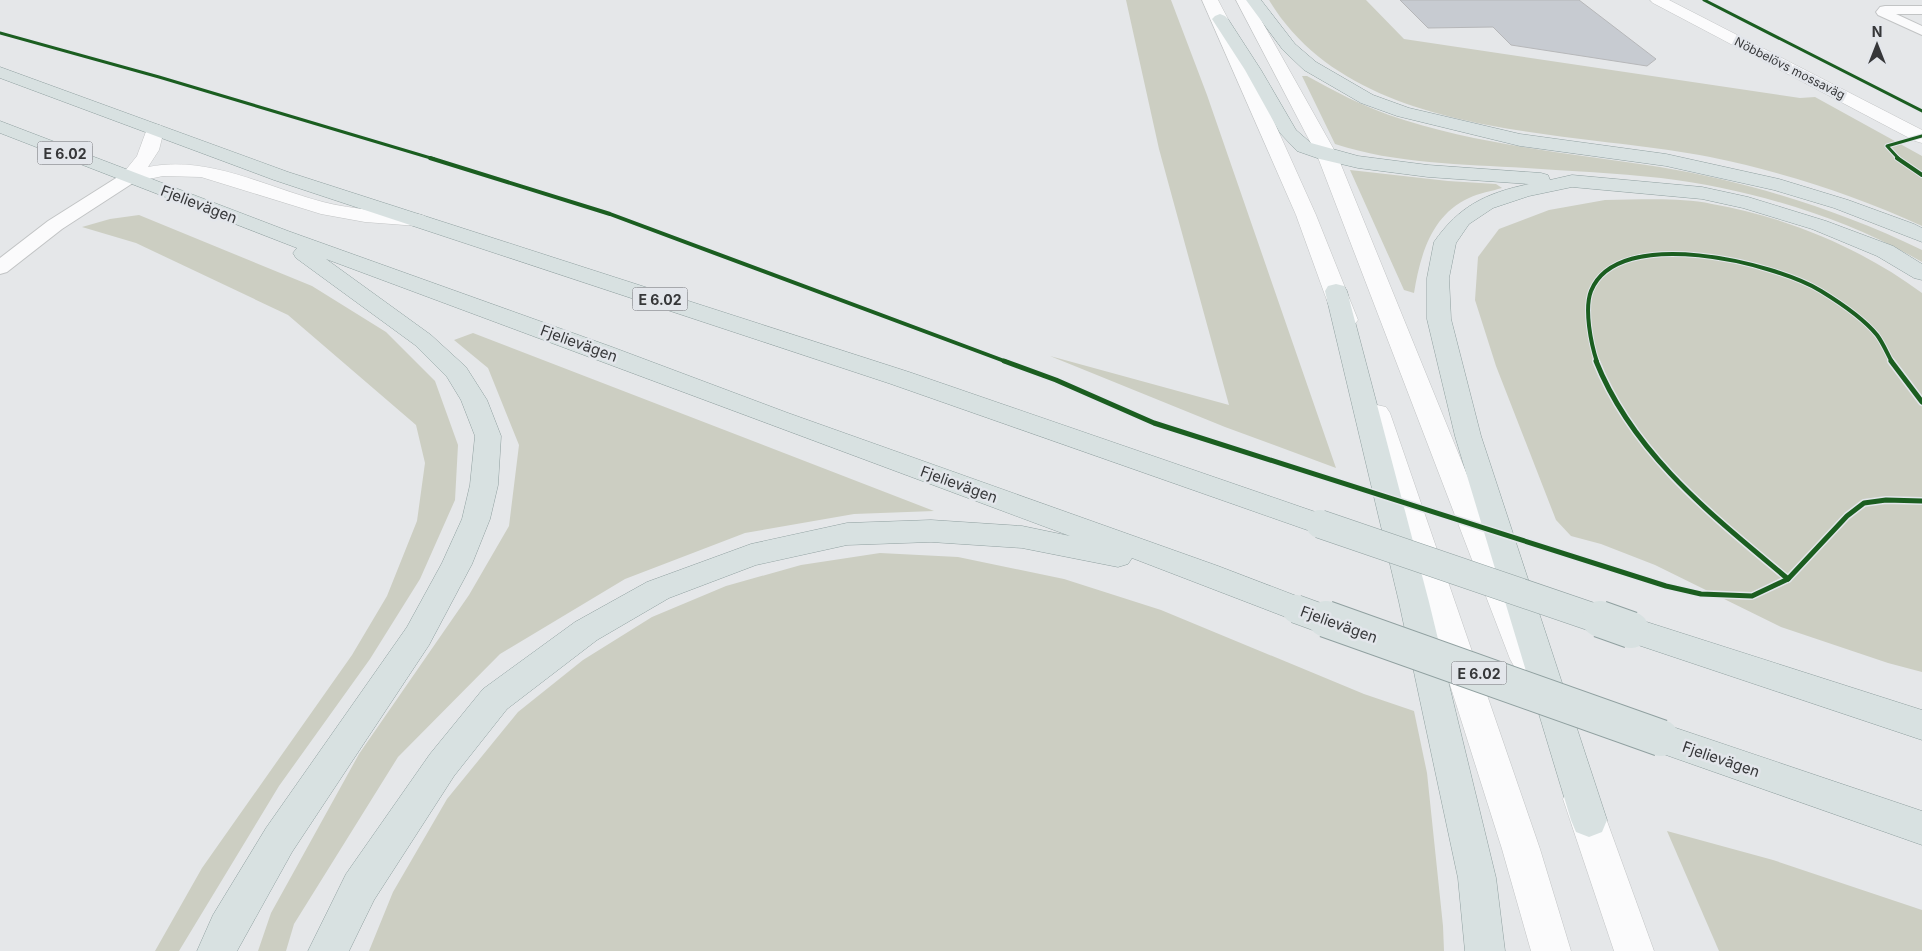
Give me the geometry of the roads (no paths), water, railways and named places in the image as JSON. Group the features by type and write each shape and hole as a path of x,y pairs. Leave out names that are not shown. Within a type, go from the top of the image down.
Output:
{"main road":[{"path":"1210,0 1306,215 1336,291 1521,849 1551,951"},
{"path":"1243,0 1327,155 1589,820"},
{"path":"1253,0 1289,47 1310,66 1367,99 1403,112 1520,140 1666,160 1770,183 1841,204 1908,228 1922,236"},
{"name":"Nöbbelövs mossaväg","path":"1658,0 1922,137"},
{"path":"1220,19 1253,70 1289,132 1304,147 1327,155 1358,162 1428,171 1641,186 1702,193 1748,203 1819,225 1885,251 1922,273"},
{"name":"E 6.02","path":"0,72 281,176 900,378 1631,630 1922,724"},
{"name":"Fjelievägen","path":"0,127 281,235 1206,574 1296,609 1922,828"},
{"path":"130,177 146,158 153,142 155,130"},
{"path":"130,177 163,170 203,172 320,208 365,216 418,220"},
{"path":"1572,181 1524,191 1486,204 1462,220 1445,242 1438,278 1439,320 1468,436 1589,820 1634,951"},
{"path":"217,951 227,928 279,840 418,636 457,564 476,520 484,485 488,436 474,400 457,372 423,340 281,235"},
{"path":"1336,291 1414,602 1473,860 1477,878 1484,951"},
{"path":"328,951 360,887 442,765 495,700 586,631 658,590 751,555 847,534 931,531 1022,538 1206,574"}],"lane":[{"path":"1922,10 1885,10 1883,12 1922,31"},
{"path":"0,268 55,225 130,177"}]}
